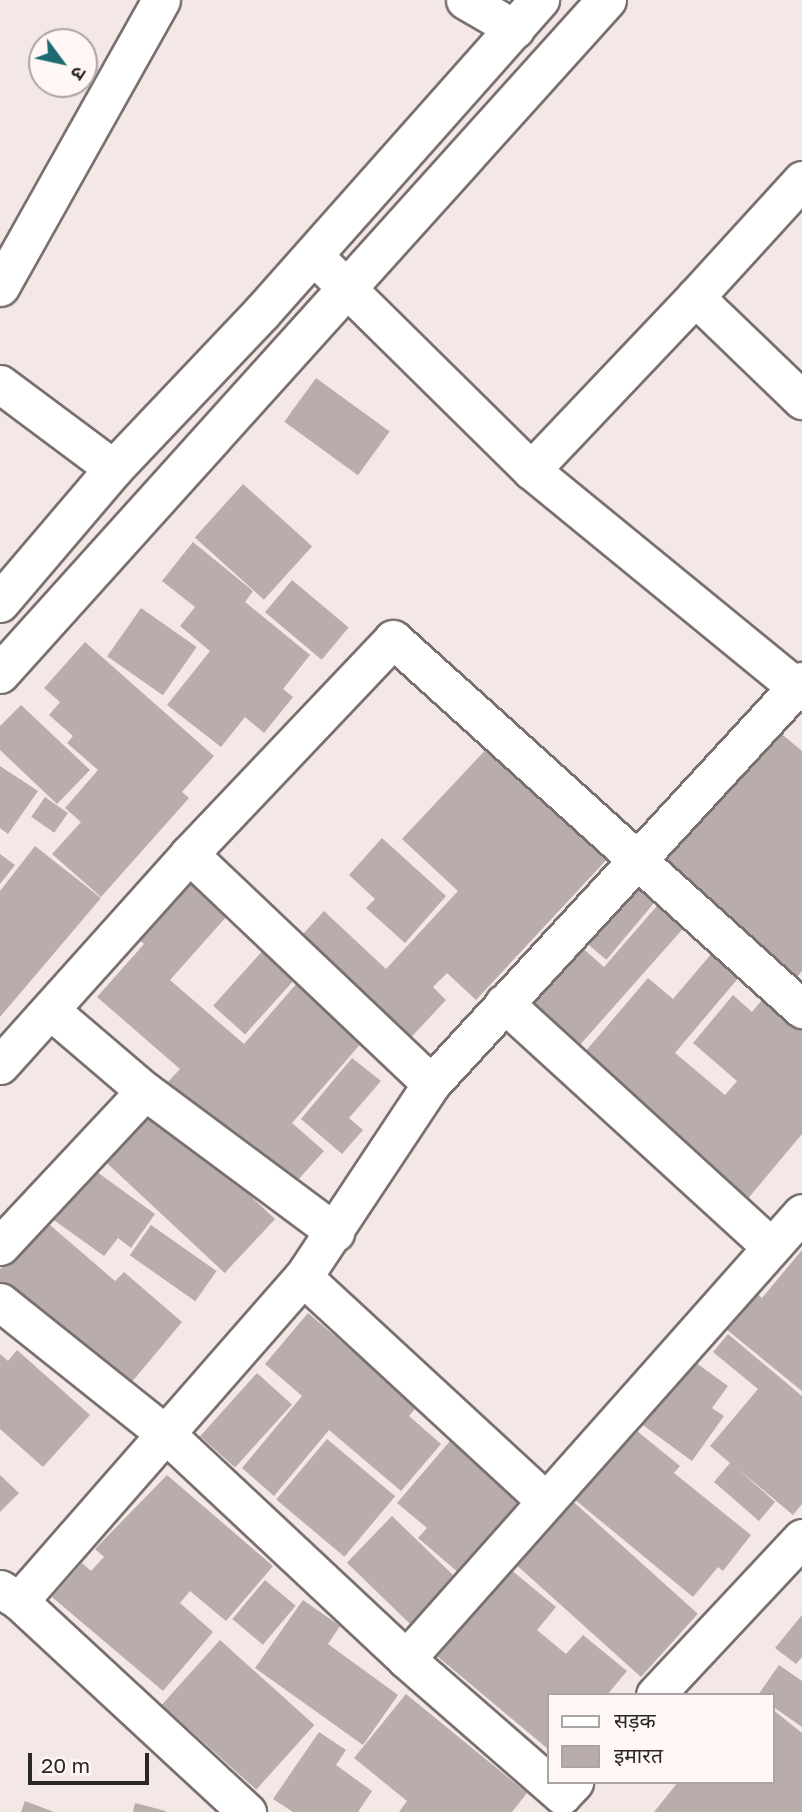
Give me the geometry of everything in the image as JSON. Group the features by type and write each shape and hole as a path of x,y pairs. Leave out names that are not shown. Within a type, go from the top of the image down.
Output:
{"street":[{"path":"0,287 161,0"},
{"path":"0,603 114,469 314,256 540,0"},
{"path":"2,669 351,289 607,0"},
{"path":"470,1 515,29"},
{"path":"531,470 695,298 802,180"},
{"path":"237,1808 10,1595 168,1436 303,1277 431,1084 634,858 800,687 531,470 351,289 314,256"},
{"path":"695,298 797,384"},
{"path":"0,384 114,469"},
{"path":"0,1065 189,854 393,639 802,1009"},
{"path":"189,854 431,1084"},
{"path":"504,1003 770,1246"},
{"path":"50,1010 145,1091 335,1232"},
{"path":"0,1245 145,1091"},
{"path":"406,1659 544,1499 802,1213"},
{"path":"303,1277 544,1499"},
{"path":"0,1302 168,1436 406,1659 546,1783"},
{"path":"657,1693 802,1538"},
{"path":"547,1784 565,1800"}],"building":[{"path":"316,378 390,431 358,475 284,422"},
{"path":"243,484 312,546 264,600 195,538"},
{"path":"193,542 253,591 245,602 310,655 283,689 293,697 264,733 245,717 221,747 167,705 210,651 180,626 195,607 162,581"},
{"path":"292,580 349,628 322,660 265,612"},
{"path":"141,608 197,647 163,695 107,656"},
{"path":"85,642 214,756 182,792 189,798 101,897 52,854 81,822 65,808 98,770 67,743 73,736 49,715 60,702 44,688"},
{"path":"21,705 90,770 57,804 0,750 0,726"},
{"path":"772,726 802,751 802,971 797,977 658,863"},
{"path":"491,744 610,856 476,1000 447,973 433,987 446,1000 401,1048 292,946 324,911 386,969 458,891 402,839"},
{"path":"0,766 38,791 8,834 0,828"},
{"path":"45,797 68,813 54,833 31,817"},
{"path":"382,838 446,896 405,943 366,908 375,899 349,875"},
{"path":"35,846 101,898 0,1017 0,891"},
{"path":"0,854 15,865 0,884"},
{"path":"193,870 235,907 170,980 244,1044 298,982 364,1040 292,1123 324,1151 287,1192 165,1085 180,1069 97,997 144,944 135,936"},
{"path":"631,876 658,898 606,960 580,937"},
{"path":"662,900 688,923 571,1055 521,1011 579,945 604,967"},
{"path":"266,947 298,976 245,1034 213,1006"},
{"path":"712,953 740,976 675,1053 725,1095 737,1081 693,1043 733,995 752,1012 766,995 802,1026 802,1134 746,1201 579,1059 648,978 673,999"},
{"path":"352,1058 381,1081 349,1118 363,1130 342,1154 301,1119"},
{"path":"153,1105 275,1219 225,1273 103,1159"},
{"path":"86,1164 155,1214 131,1248 118,1238 104,1256 44,1213"},
{"path":"43,1219 115,1281 124,1272 182,1322 121,1395 0,1291 0,1269"},
{"path":"151,1225 217,1271 195,1301 130,1255"},
{"path":"802,1250 802,1391 721,1325 751,1289 762,1298"},
{"path":"308,1313 417,1406 409,1416 441,1444 401,1491 329,1430 274,1496 242,1468 302,1396 265,1364"},
{"path":"728,1334 802,1396 802,1504 793,1515 737,1468 775,1502 759,1521 714,1482 730,1463 710,1446 758,1389 713,1352"},
{"path":"17,1350 90,1415 43,1467 0,1429 0,1354 8,1361"},
{"path":"688,1357 728,1386 712,1408 724,1416 692,1461 640,1423"},
{"path":"257,1373 292,1404 235,1468 200,1436"},
{"path":"626,1422 680,1466 674,1473 751,1535 723,1571 718,1567 693,1597 568,1494"},
{"path":"456,1434 526,1495 459,1573 418,1538 427,1528 397,1503"},
{"path":"327,1439 395,1496 344,1557 276,1500"},
{"path":"0,1475 19,1493 0,1512"},
{"path":"167,1475 273,1566 226,1621 190,1591 180,1603 213,1632 163,1691 52,1597 82,1563 91,1571 104,1557 95,1549"},
{"path":"567,1496 698,1614 641,1677 510,1559"},
{"path":"392,1516 455,1577 410,1624 347,1563"},
{"path":"504,1564 556,1607 537,1630 566,1654 583,1635 627,1671 609,1693 546,1693 546,1747 431,1651"},
{"path":"265,1580 296,1606 263,1645 232,1619"},
{"path":"303,1600 340,1626 328,1644 398,1695 363,1745 255,1668"},
{"path":"802,1615 802,1657 796,1664 775,1648"},
{"path":"220,1640 314,1725 256,1790 162,1705"},
{"path":"779,1665 802,1681 802,1727 774,1707 774,1693 759,1693"},
{"path":"406,1694 527,1793 512,1812 399,1812 407,1801 354,1758"},
{"path":"774,1711 802,1733 802,1812 654,1812 676,1784 774,1784"},
{"path":"319,1732 346,1750 336,1765 372,1791 358,1812 293,1812 273,1799"},
{"path":"25,1801 54,1812 21,1812"},
{"path":"135,1803 166,1811 166,1812 133,1812"}]}
